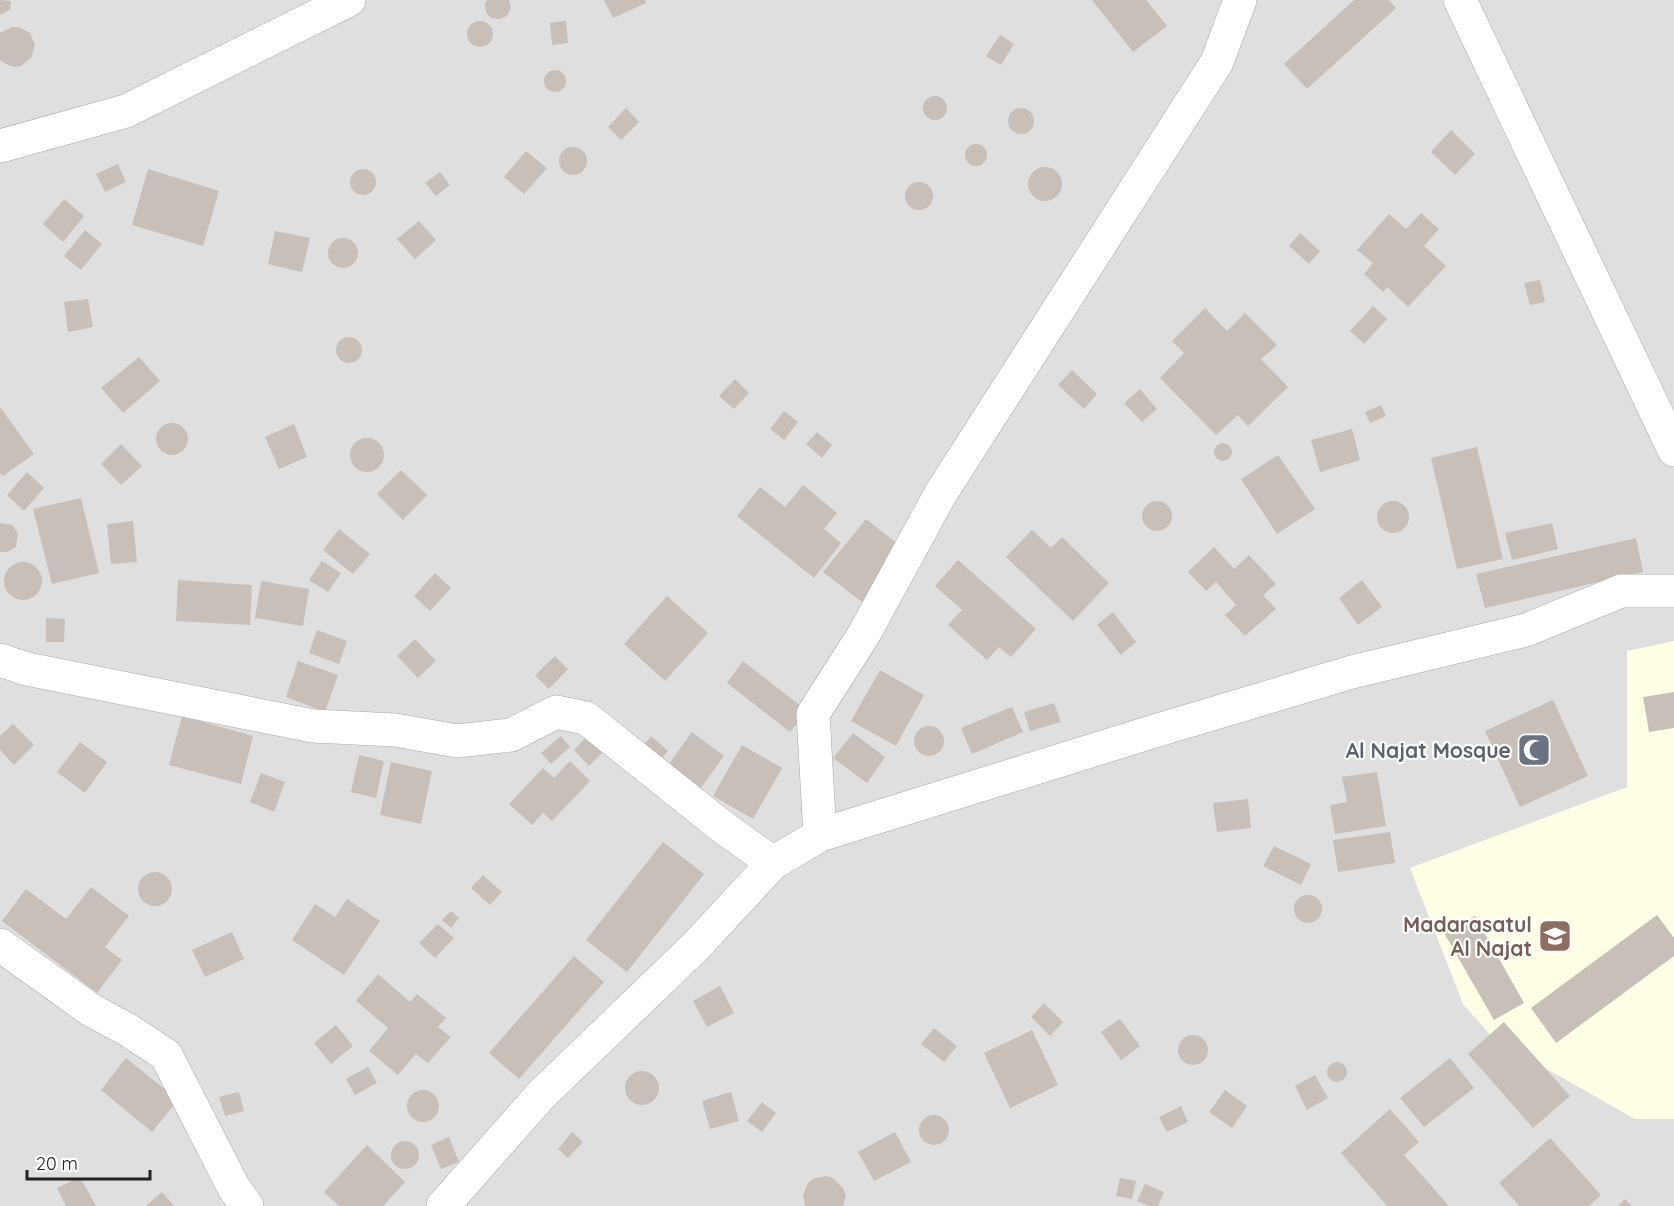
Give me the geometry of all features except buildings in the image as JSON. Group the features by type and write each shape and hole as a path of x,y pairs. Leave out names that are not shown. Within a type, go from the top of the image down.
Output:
{"street":[{"path":"0,146 126,111 349,0"},
{"path":"820,835 813,714 864,634 941,493 1218,62 1240,0"},
{"path":"1460,0 1674,450"},
{"path":"442,1206 541,1095 695,947 773,863 820,835 1352,672 1526,630 1621,591 1674,591"},
{"path":"0,660 27,669 313,726 394,730 458,741 511,735 556,712 586,718 720,825 773,863"},
{"path":"0,945 91,1010 128,1030 166,1055 234,1188 247,1206"}],"shaded area":[{"path":"0,0 1674,0 1674,1206 0,1206"},
{"name":"Madarasatul Al Najat","path":"1674,641 1674,1119 1635,1119 1494,1039 1463,1004 1410,868 1627,787 1627,651"}],"place":[{"name":"Al Najat Mosque","path":"1534,750"},
{"name":"Madarasatul Al Najat","path":"1555,936"}]}
